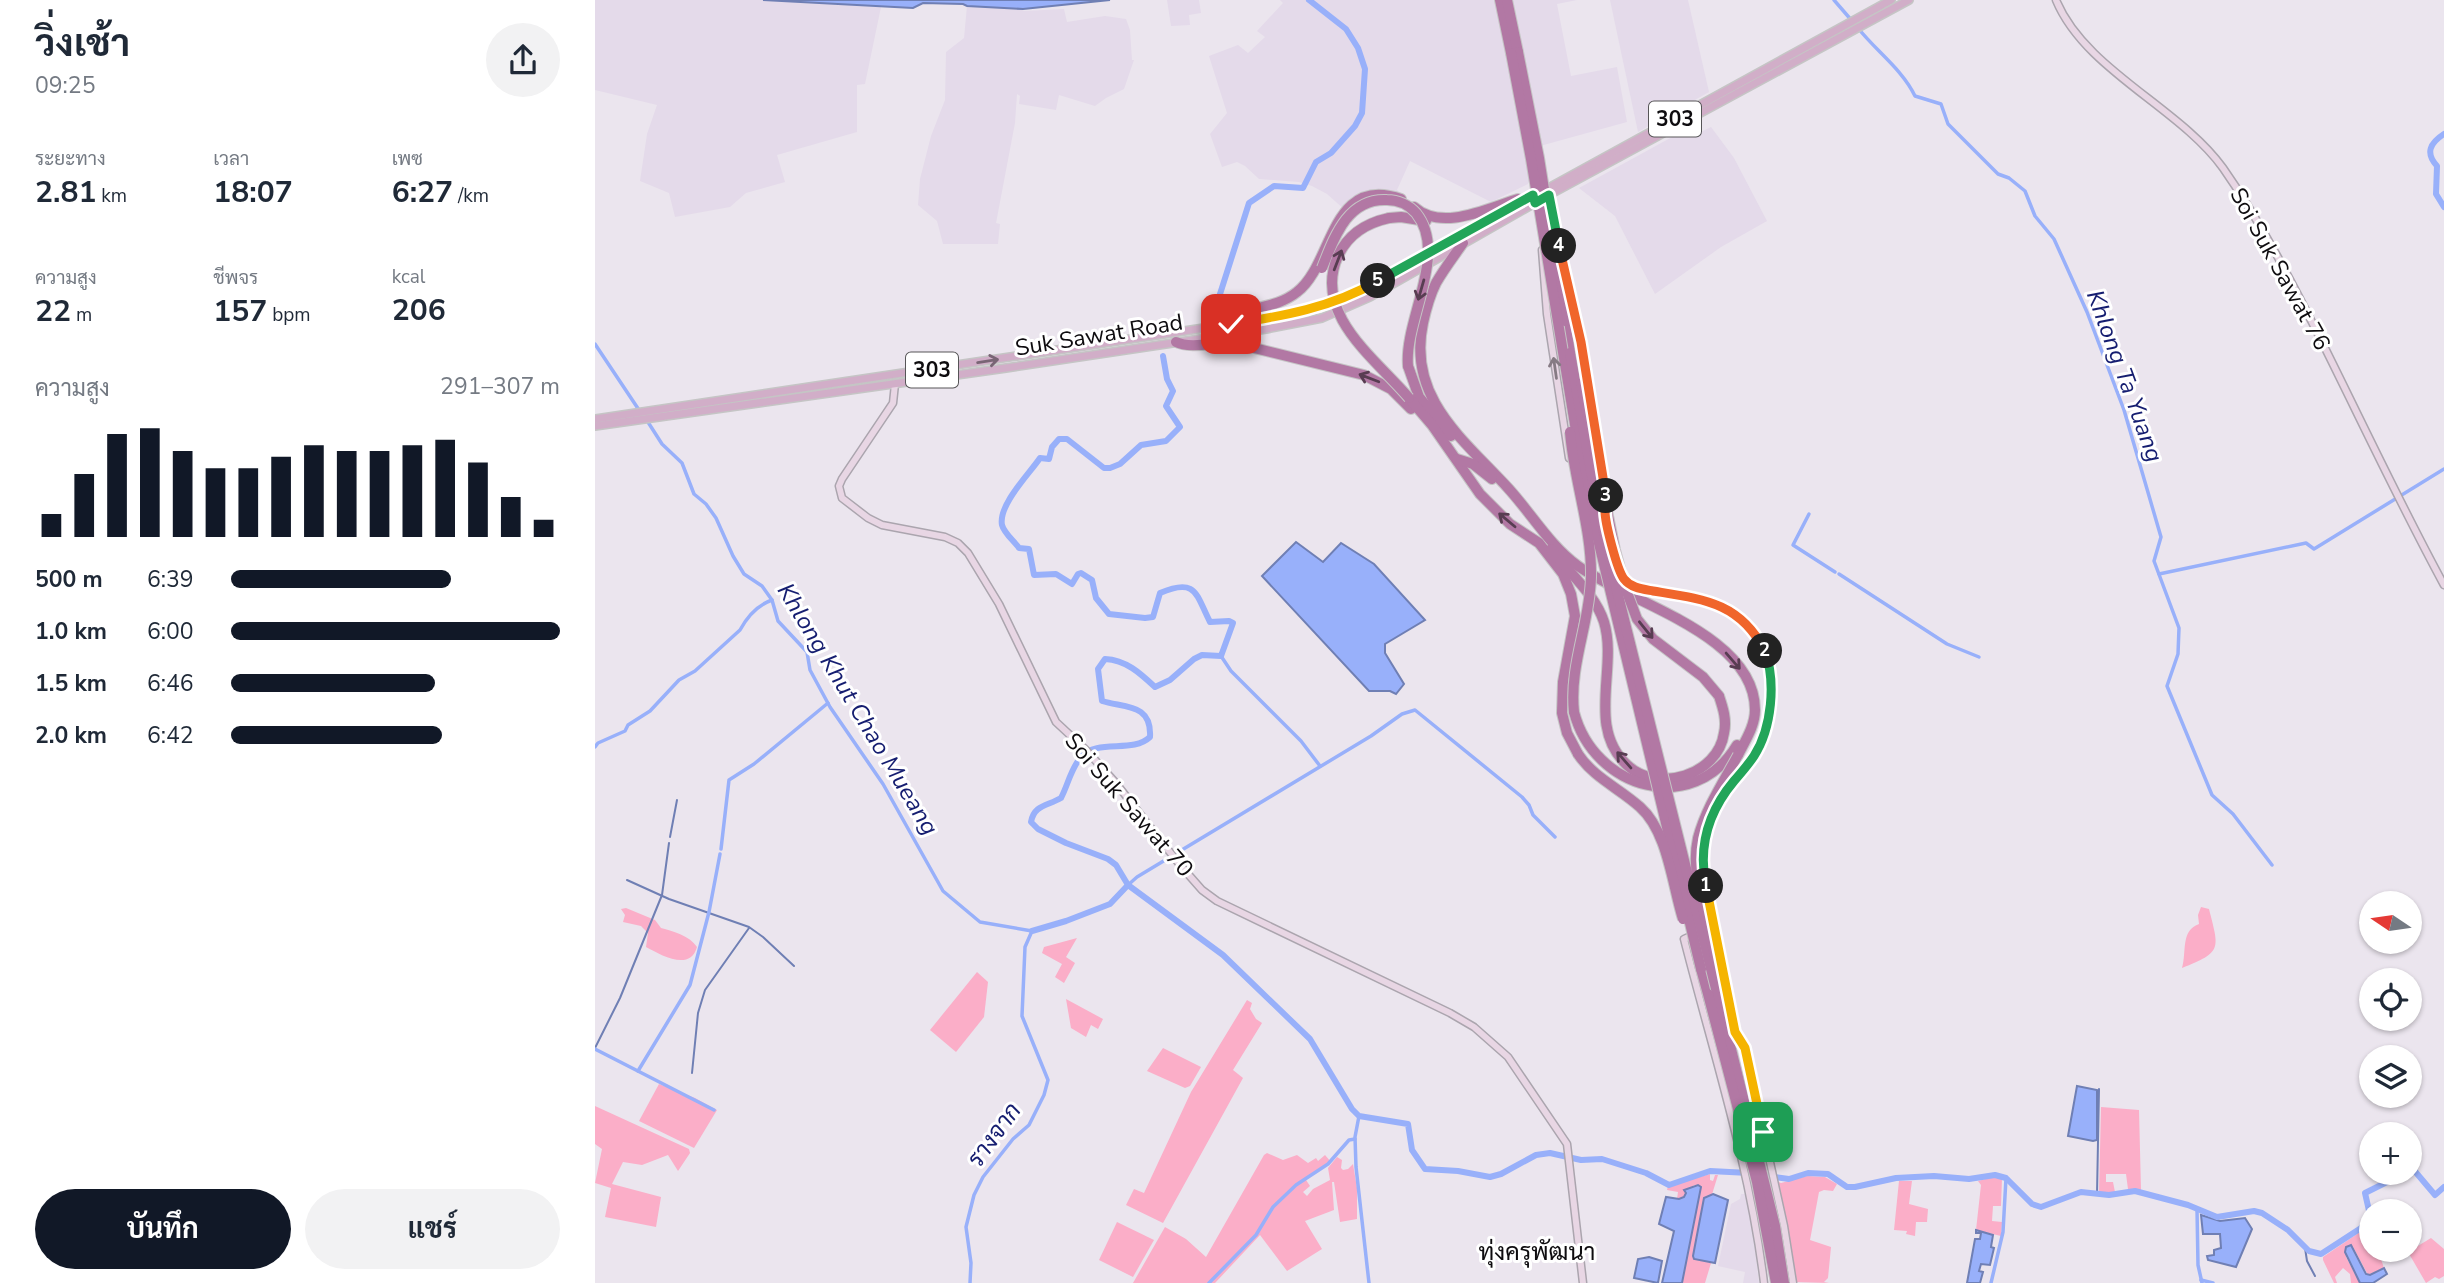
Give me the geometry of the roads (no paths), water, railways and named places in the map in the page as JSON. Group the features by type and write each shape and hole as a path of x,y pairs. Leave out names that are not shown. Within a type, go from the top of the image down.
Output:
{"highway":[{"path":"1500,0 1531,159 1566,379 1596,535 1727,1033 1775,1226 1784,1283"},
{"path":"1507,0 1539,158 1570,354 1605,538 1674,837 1701,968 1757,1182 1776,1283"},
{"path":"1210,326 1230,315 1276,304 1301,290 1314,273 1339,219 1361,199 1374,195 1391,195 1405,201 1422,214 1460,217 1518,199 1534,199"},
{"path":"1518,199 1486,215 1461,222 1441,223 1401,217 1364,226 1347,242 1334,267 1333,299 1344,324 1409,398 1457,458 1480,494 1510,524 1539,543 1563,574 1571,594 1575,616 1561,697 1564,723 1578,754 1605,783 1640,807 1658,831 1692,949 1701,968"},
{"path":"1222,320 1257,315 1287,305 1306,292 1322,268 1344,222 1363,204 1387,200 1407,206 1415,212 1425,232 1427,258 1410,335 1408,366 1425,407 1460,445 1482,460"},
{"path":"1463,243 1436,284 1420,340 1426,387 1433,400 1456,433 1529,511 1565,556 1600,580 1685,621 1708,636 1739,667 1753,698 1753,722 1706,817 1696,856 1698,882 1713,944 1727,1033"},
{"path":"1176,342 1186,345 1234,343 1364,375 1391,389 1423,424 1439,436"},
{"path":"1457,458 1473,464 1498,485 1524,513 1600,611 1607,635 1604,704 1607,725 1613,745 1626,764 1647,777 1661,779 1685,775 1707,763 1722,743 1724,733 1723,709 1719,696 1703,677 1653,639 1637,618 1615,550 1582,387 1570,354"},
{"path":"1566,379 1571,447 1591,569 1589,601 1574,675 1574,712 1587,744 1602,763 1641,784 1663,787 1692,782 1721,766 1739,741 1753,698"}],"main road":[{"name":"Suk Sawat Road","path":"654,414 1079,357 1322,318 1370,296 1534,199 1549,195 1818,46 1856,19 1891,0"},
{"name":"Suk Sawat Road","path":"595,426 629,418 1078,346 1295,314 1339,300 1909,0"},
{"path":"1078,346 1079,357"},
{"name":"Suk Sawat Road","path":"595,419 629,418"}],"street":[{"name":"Soi Suk Sawat 76","path":"2056,0 2067,21 2083,41 2207,147 2225,171 2300,299 2444,585"},
{"path":"1549,195 1581,342 1606,498 1605,510 1621,572 1627,582 1641,590 1706,601 1727,608 1744,620 1757,636 1771,671 1772,688 1768,715 1759,748 1723,796 1706,835 1702,855 1735,1032 1745,1048 1784,1226 1793,1283"},
{"path":"1534,199 1559,401 1579,508 1583,516 1589,519 1597,518 1605,510"},
{"name":"Soi Suk Sawat 70","path":"895,383 893,403 842,479 839,486 842,498 857,511 882,525 945,537 962,545 999,604 1056,722 1093,757 1202,890 1217,901 1474,1027 1508,1057 1562,1135 1568,1152 1583,1283"},
{"path":"1715,927 1684,939 1744,1172 1759,1243 1764,1283"},
{"path":"1715,1053 1738,1046 1745,1048"}],"water":[{"path":"763,0 1110,0 1023,9 963,4 923,3 913,8"},
{"path":"1296,542 1323,562 1341,543 1374,564 1425,620 1385,644 1385,653 1404,684 1396,694 1390,691 1369,691 1262,576"},
{"path":"2077,1086 2097,1090 2097,1140 2068,1136"},
{"path":"1698,1185 1701,1187 1682,1283 1662,1283 1674,1231 1659,1224 1666,1197 1679,1199 1684,1197 1684,1190"},
{"path":"1713,1194 1728,1200 1715,1263 1694,1259 1693,1256 1704,1198"},
{"path":"2201,1215 2220,1221 2245,1218 2252,1229 2236,1267 2208,1260 2207,1256 2214,1255 2214,1250 2221,1248 2220,1234 2203,1234"},
{"path":"1976,1230 1993,1235 1991,1247 1994,1248 1990,1265 1981,1264 1979,1271 1983,1272 1980,1283 1967,1283 1975,1239 1980,1239 1981,1233 1976,1233"},
{"path":"2351,1245 2366,1274 2370,1275 2384,1268 2387,1274 2373,1283 2360,1283 2345,1252 2346,1247"},
{"path":"1649,1257 1662,1261 1658,1283 1634,1278 1638,1259"}],"waterway":[{"path":"1213,316 1249,203 1274,186 1303,188 1316,162 1331,153 1355,126 1362,113 1365,69 1358,48 1346,29 1309,0"},
{"name":"Khlong Ta Yuang","path":"1834,0 1853,22"},
{"name":"Khlong Ta Yuang","path":"1858,28 1896,69 1915,96 1941,104 1948,124 1998,174 2009,178 2025,191 2035,216 2054,239 2087,312 2124,410 2161,537 2154,561 2179,628 2178,654 2167,686 2212,795 2233,814 2272,865"},
{"path":"2444,134 2432,145 2430,153 2437,166 2436,194 2444,207"},
{"name":"Khlong Khut Chao Mueang","path":"595,344 641,413"},
{"path":"1163,356 1167,379 1173,391 1166,406 1180,427 1166,441 1141,445 1120,464 1110,468 1104,468 1067,439 1059,439 1052,447 1049,459 1040,458 1010,499 1002,517 1002,525 1019,548 1029,549 1034,575 1056,574 1072,584 1081,573 1092,580 1096,598 1109,614 1153,617 1160,593 1181,587 1194,591 1210,622 1233,623 1221,656 1202,655 1170,680 1155,687 1126,665 1105,659 1098,669 1102,701 1141,713 1146,718 1150,737 1134,745 1088,751 1075,766 1061,798 1038,809 1031,822 1038,829 1066,843 1108,859 1116,865 1128,885 1223,955 1310,1039 1352,1109 1359,1116 1408,1124 1412,1150 1425,1169 1490,1177 1536,1155 1550,1153 1581,1160 1602,1159 1646,1173 1669,1185 1710,1171 1749,1173"},
{"name":"Khlong Khut Chao Mueang","path":"646,419 662,444 682,463 694,494 716,518 744,574 762,586 772,600 778,621 807,652 810,670 830,707 883,784 943,891 980,922 1032,931 1025,947 1022,1016 1048,1080 1044,1095 1029,1125 1013,1139 983,1177 974,1195 966,1227 971,1263 970,1283"},
{"path":"2159,574 2306,543 2314,549 2444,469"},
{"path":"1809,514 1793,545 1835,572"},
{"path":"1839,574 1947,644 1979,657"},
{"path":"595,747 598,743 625,731 628,725 650,711 679,680 695,671 740,630 753,612 772,600"},
{"path":"1221,656 1231,671 1301,741 1320,766"},
{"path":"721,849 729,780 754,764 828,703"},
{"path":"1128,885 1137,877 1371,736 1402,714 1415,710 1522,797 1533,815 1555,837"},
{"path":"670,837 677,800"},
{"path":"595,1048 620,998 662,895 669,843"},
{"path":"638,1071 690,985 709,912 720,854"},
{"path":"627,880 669,899 749,927 794,966"},
{"name":"Khlong Khut Chao Mueang","path":"1032,931 1110,904 1128,885"},
{"path":"692,1073 698,1013 705,990 749,928"},
{"path":"595,1049 714,1110"},
{"path":"2097,1194 2099,1089"},
{"path":"1359,1116 1355,1137 1356,1167 1369,1283"},
{"path":"1209,1283 1256,1235 1273,1207 1296,1185 1328,1164 1349,1140 1355,1139"},
{"path":"1759,1175 1789,1179 1808,1173 1828,1174 1847,1187 1896,1178 1934,1176 1969,1179 1995,1175 2006,1178 2032,1204 2041,1207 2081,1192 2109,1195 2135,1191 2188,1205 2217,1217 2254,1211 2262,1213 2288,1230 2309,1251 2321,1254 2361,1228 2370,1215 2365,1193 2381,1185"},
{"path":"1991,1283 2003,1232 2006,1178"},
{"path":"2422,1180 2435,1195 2444,1187"},
{"path":"2197,1209 2198,1265 2202,1283"},
{"path":"2305,1248 2307,1261 2315,1276"},
{"path":"2201,1280 2213,1283"}],"district":[{"name":"ทุ่งครุพัฒนา","path":"1537,1252"}],"water label":[{"name":"รางจาก","path":"994,1135"}]}
